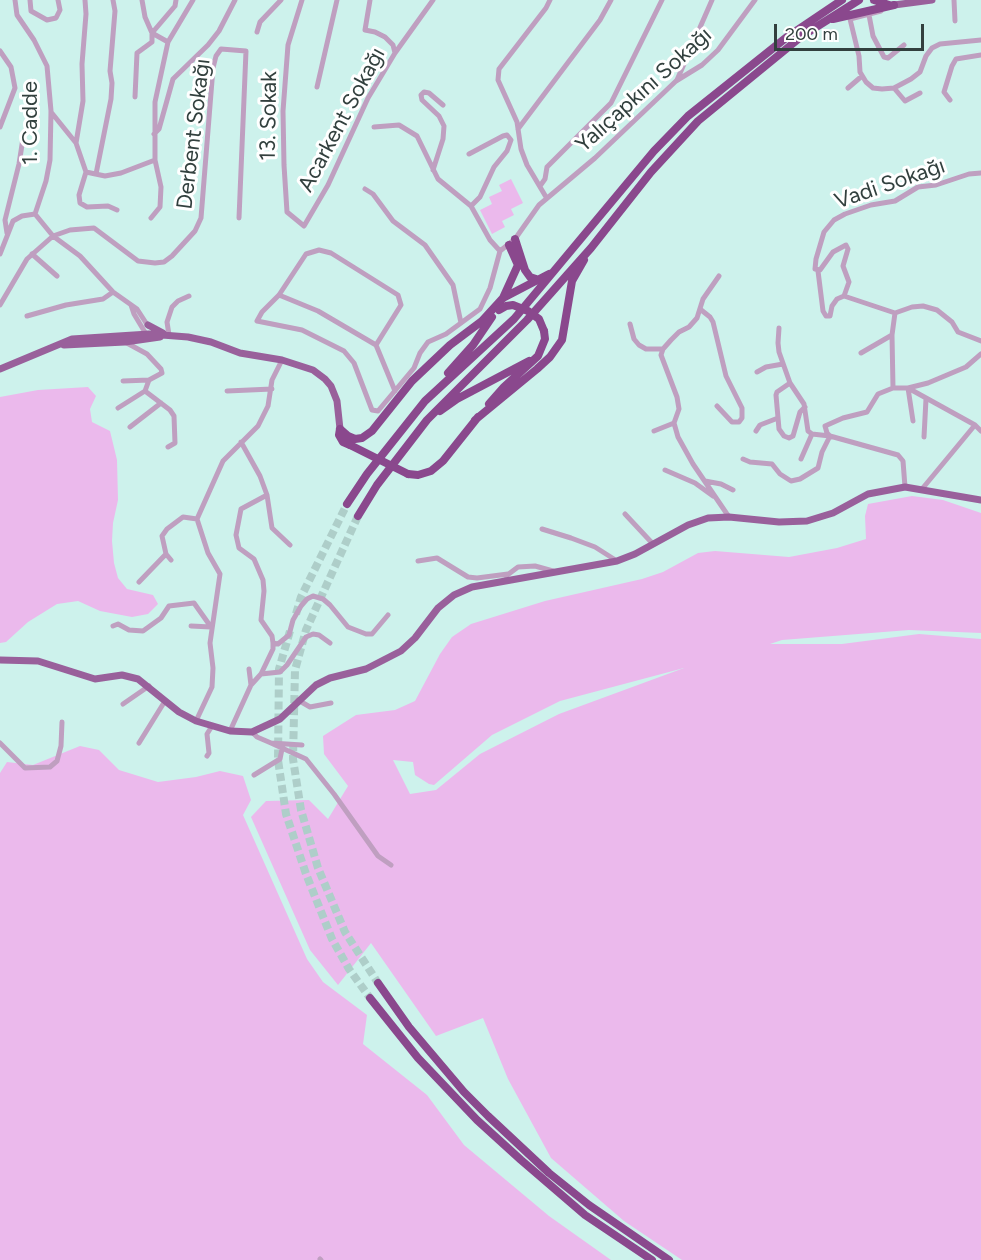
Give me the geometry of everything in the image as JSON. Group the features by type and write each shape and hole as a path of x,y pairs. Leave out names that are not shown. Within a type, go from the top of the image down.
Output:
{"highway":[{"path":"425,401 514,319 654,151 688,116 787,38 842,0"},
{"path":"358,516 377,485 427,420 527,320 591,248 651,172 698,121 790,46 825,21 860,0 868,6 889,3"},
{"path":"825,21 876,4"},
{"path":"816,27 850,19"},
{"path":"512,242 525,270 530,277 539,280"},
{"path":"340,429 355,439 362,438 372,431 424,369 450,345 482,321 503,298 518,265 512,242"},
{"path":"475,420 544,363 562,340 572,281 591,248"},
{"path":"503,298 539,280 555,269"},
{"path":"340,429 339,435 343,442 408,474 418,475 431,471 443,461 504,387 538,356 545,339 544,331 539,319 528,311 513,305 506,306 424,369"},
{"path":"347,504 367,474 473,345 492,317"},
{"path":"427,420 457,399 538,356"},
{"path":"378,983 409,1027 464,1092 488,1116 549,1173 589,1205 669,1260"},
{"path":"370,998 423,1065 521,1161 585,1215 652,1260"}],"main road":[{"path":"889,3 932,0"},
{"path":"131,335 144,325 168,335"},
{"path":"0,369 72,339 148,336"},
{"path":"58,345 106,344 148,336"},
{"path":"106,344 115,340 148,336 188,337 211,342 240,353 302,365 325,379 337,401 340,429"},
{"path":"0,660 38,661 95,679 122,675 138,679 179,712 196,721 230,731 252,732 280,719 315,685 330,678 366,669 401,651 415,638 438,608 454,595 472,587 617,561 708,518 729,517 778,522 807,521 833,513 877,491 906,487 981,500"}],"street":[{"name":"1. Cadde","path":"15,0 17,15 34,40 47,66 51,111 50,160 35,214"},
{"path":"30,0 31,11 46,20 56,18 60,10 58,0"},
{"path":"76,143 83,101 85,0"},
{"path":"96,174 111,99 110,71 115,11 113,0"},
{"path":"135,96 137,53 152,42 152,33 145,17 142,0"},
{"path":"152,33 175,6 176,0"},
{"path":"151,218 160,207 161,187 155,160 155,102 168,42 193,0"},
{"path":"154,134 159,129 173,80 219,31 235,0"},
{"path":"257,32 260,22 281,0"},
{"name":"13. Sokak","path":"302,0 288,45 283,111 286,212 304,226"},
{"path":"317,87 337,0"},
{"path":"370,0 365,30 385,37 393,45 395,53"},
{"name":"Acarkent Sokağı","path":"304,226 328,185 368,98 395,53 433,0"},
{"path":"546,197 527,165 521,149 517,122 498,80 499,69 550,0"},
{"path":"518,129 600,20 611,0"},
{"path":"540,186 545,179 547,167 611,103 662,0"},
{"path":"676,81 686,63 712,0"},
{"name":"Yalıçapkını Sokağı","path":"500,251 512,242 546,197 595,158 676,81 694,70 718,50 755,0"},
{"path":"954,0 955,21"},
{"path":"889,3 869,15 850,19 862,76 873,88 894,88 911,79 920,72 932,48 940,44 981,40"},
{"path":"869,15 873,36 884,57 888,58 904,45"},
{"path":"152,33 168,42"},
{"name":"Derbent Sokağı","path":"0,305 27,259 53,236 69,230 94,228 138,261 154,263 164,262 172,256 195,231 201,218 213,68 216,56 221,49 246,51 239,218"},
{"path":"0,51 11,67 15,88 0,127"},
{"path":"950,100 944,92 956,59 981,55"},
{"path":"686,63 694,70"},
{"path":"848,88 862,76"},
{"path":"894,88 905,101 920,93"},
{"path":"433,170 443,139 444,126 439,116 422,100 421,95 424,92 429,93 443,105"},
{"path":"51,111 76,143 86,172 79,195 80,203 87,207 108,206 117,210"},
{"path":"374,127 399,125 409,129 417,136 438,178 471,206 490,240 500,251 490,288 480,309 446,334 428,342 420,353 414,368 376,412 372,410 354,363 344,351 302,330 257,321 262,312 279,295 306,254 319,250 331,253 398,295 401,305 376,345"},
{"path":"7,233 5,220 7,208 19,164 24,132"},
{"path":"469,154 503,136 507,135 511,140 507,151 494,167 480,197 471,206"},
{"path":"86,172 105,176 121,173 155,160"},
{"name":"Vadi Sokağı","path":"844,296 849,282 843,263 848,250 847,246 833,252 818,271 815,267 822,236 830,224 839,217 871,205 895,201 918,187 936,185 969,174 981,173"},
{"path":"365,189 373,194 393,221 425,245 453,285 461,323"},
{"path":"0,254 13,221 22,216 35,214 53,236 80,256 113,292 140,313 148,336"},
{"path":"32,254 57,276"},
{"path":"818,271 823,311 826,316 830,316 832,306 837,299 844,296 895,313 923,306 937,310 952,322 958,332 981,341"},
{"path":"718,276 704,298 697,318 663,349 662,360 677,397 679,409 674,423 678,437 729,517"},
{"path":"27,316 66,305 103,299 113,292"},
{"path":"279,295 318,311 376,345 395,391"},
{"path":"168,335 167,322 172,307 189,296"},
{"path":"700,309 710,316 713,322 726,376 742,408 742,418 738,422 732,422 717,406"},
{"path":"893,388 892,335 895,313"},
{"path":"630,324 634,339 639,345 646,349 663,349"},
{"path":"779,327 778,343 783,364 790,383 805,407 807,429 812,434 830,436 901,456 906,487"},
{"path":"861,353 892,335"},
{"path":"123,381 149,380 162,373 160,366 147,354 125,342"},
{"path":"830,436 825,426 843,418 867,412 878,394 893,388 908,388 928,383 966,368 981,354"},
{"path":"196,721 212,687 211,627 217,604 220,574 208,553 197,519 223,461 258,426 268,405 272,380 282,360"},
{"path":"757,372 766,366 783,364"},
{"path":"118,408 145,391 149,380"},
{"path":"790,383 777,392 780,432 789,438 793,436 805,407"},
{"path":"908,388 975,425 981,431"},
{"path":"908,388 913,421"},
{"path":"227,391 272,389"},
{"path":"145,391 170,410 175,423 175,443 168,447"},
{"path":"924,437 926,399"},
{"path":"130,427 161,403"},
{"path":"756,431 760,425 778,418"},
{"path":"654,431 674,423"},
{"path":"922,489 975,425"},
{"path":"801,459 812,434"},
{"path":"743,459 772,464 786,478 795,481 818,468 822,452 830,436"},
{"path":"241,442 260,476 267,495 272,528 290,545"},
{"path":"665,470 695,483 717,499"},
{"path":"705,481 722,484 733,490"},
{"path":"230,731 251,685 261,674 273,649 272,636 261,620 263,580 254,558 238,548 236,536 241,509 267,495"},
{"path":"625,514 653,544"},
{"path":"171,561 166,554 162,536 167,529 183,517 197,519"},
{"path":"542,529 595,547 617,561"},
{"path":"139,582 166,554"},
{"path":"418,561 437,558 468,577 508,574"},
{"path":"501,580 518,567 542,568 554,572"},
{"path":"273,644 278,644 289,635 293,620 301,606 313,596 323,599 330,605 348,627 366,634 372,634 388,615"},
{"path":"112,626 118,624 129,630 143,631 161,618 169,606 194,603 211,627"},
{"path":"191,626 211,627"},
{"path":"261,674 280,672 306,637 313,634 319,635 330,643"},
{"path":"249,669 251,685"},
{"path":"123,704 149,686"},
{"path":"298,700 310,706 331,703"},
{"path":"139,743 165,701"},
{"path":"0,743 25,768 50,767 57,760 61,746 62,722"},
{"path":"207,756 209,753 207,734 212,726"},
{"path":"252,732 256,737 306,759 378,856 391,865"},
{"path":"271,743 302,744"},
{"path":"254,775 280,759 282,749"}],"shaded area":[{"path":"511,179 523,203 511,209 514,215 502,221 505,227 492,234 480,210 492,204 489,197 502,191 499,185"},
{"path":"88,387 96,396 90,409 92,422 110,431 117,460 118,500 112,541 118,578 127,589 153,595 158,604 148,614 132,617 100,611 78,601 57,604 28,622 6,642 0,643 0,397 38,390"},
{"path":"912,496 943,500 981,513 981,633 909,630 782,640 770,644 842,644 919,634 981,639 981,1260 682,1260 624,1221 551,1158 508,1079 483,1018 436,1036 371,943 338,985 310,950 251,817 266,801 309,800 328,819 348,786 324,754 323,736 356,715 395,710 415,701 440,654 452,637 471,624 545,601 642,579 663,572 698,553 715,551 789,557 837,548 866,539 865,516 868,504","holes":["684,668 559,714 480,754 436,790 410,794 393,760 413,762 415,775 434,785 492,735 560,701"]},
{"path":"80,746 99,750 119,770 158,782 220,771 243,776 251,800 243,815 307,959 323,982 367,1015 363,1044 427,1095 464,1145 549,1216 611,1260 0,1260 0,773 7,762 33,765"}],"tunnel":[{"path":"296,614 301,597 347,504"},
{"path":"358,516 306,630 295,670 293,759 301,810 318,868 345,932 378,983"},
{"path":"290,631 279,669 278,760 286,814 306,874 332,939 349,969 370,998"}]}
